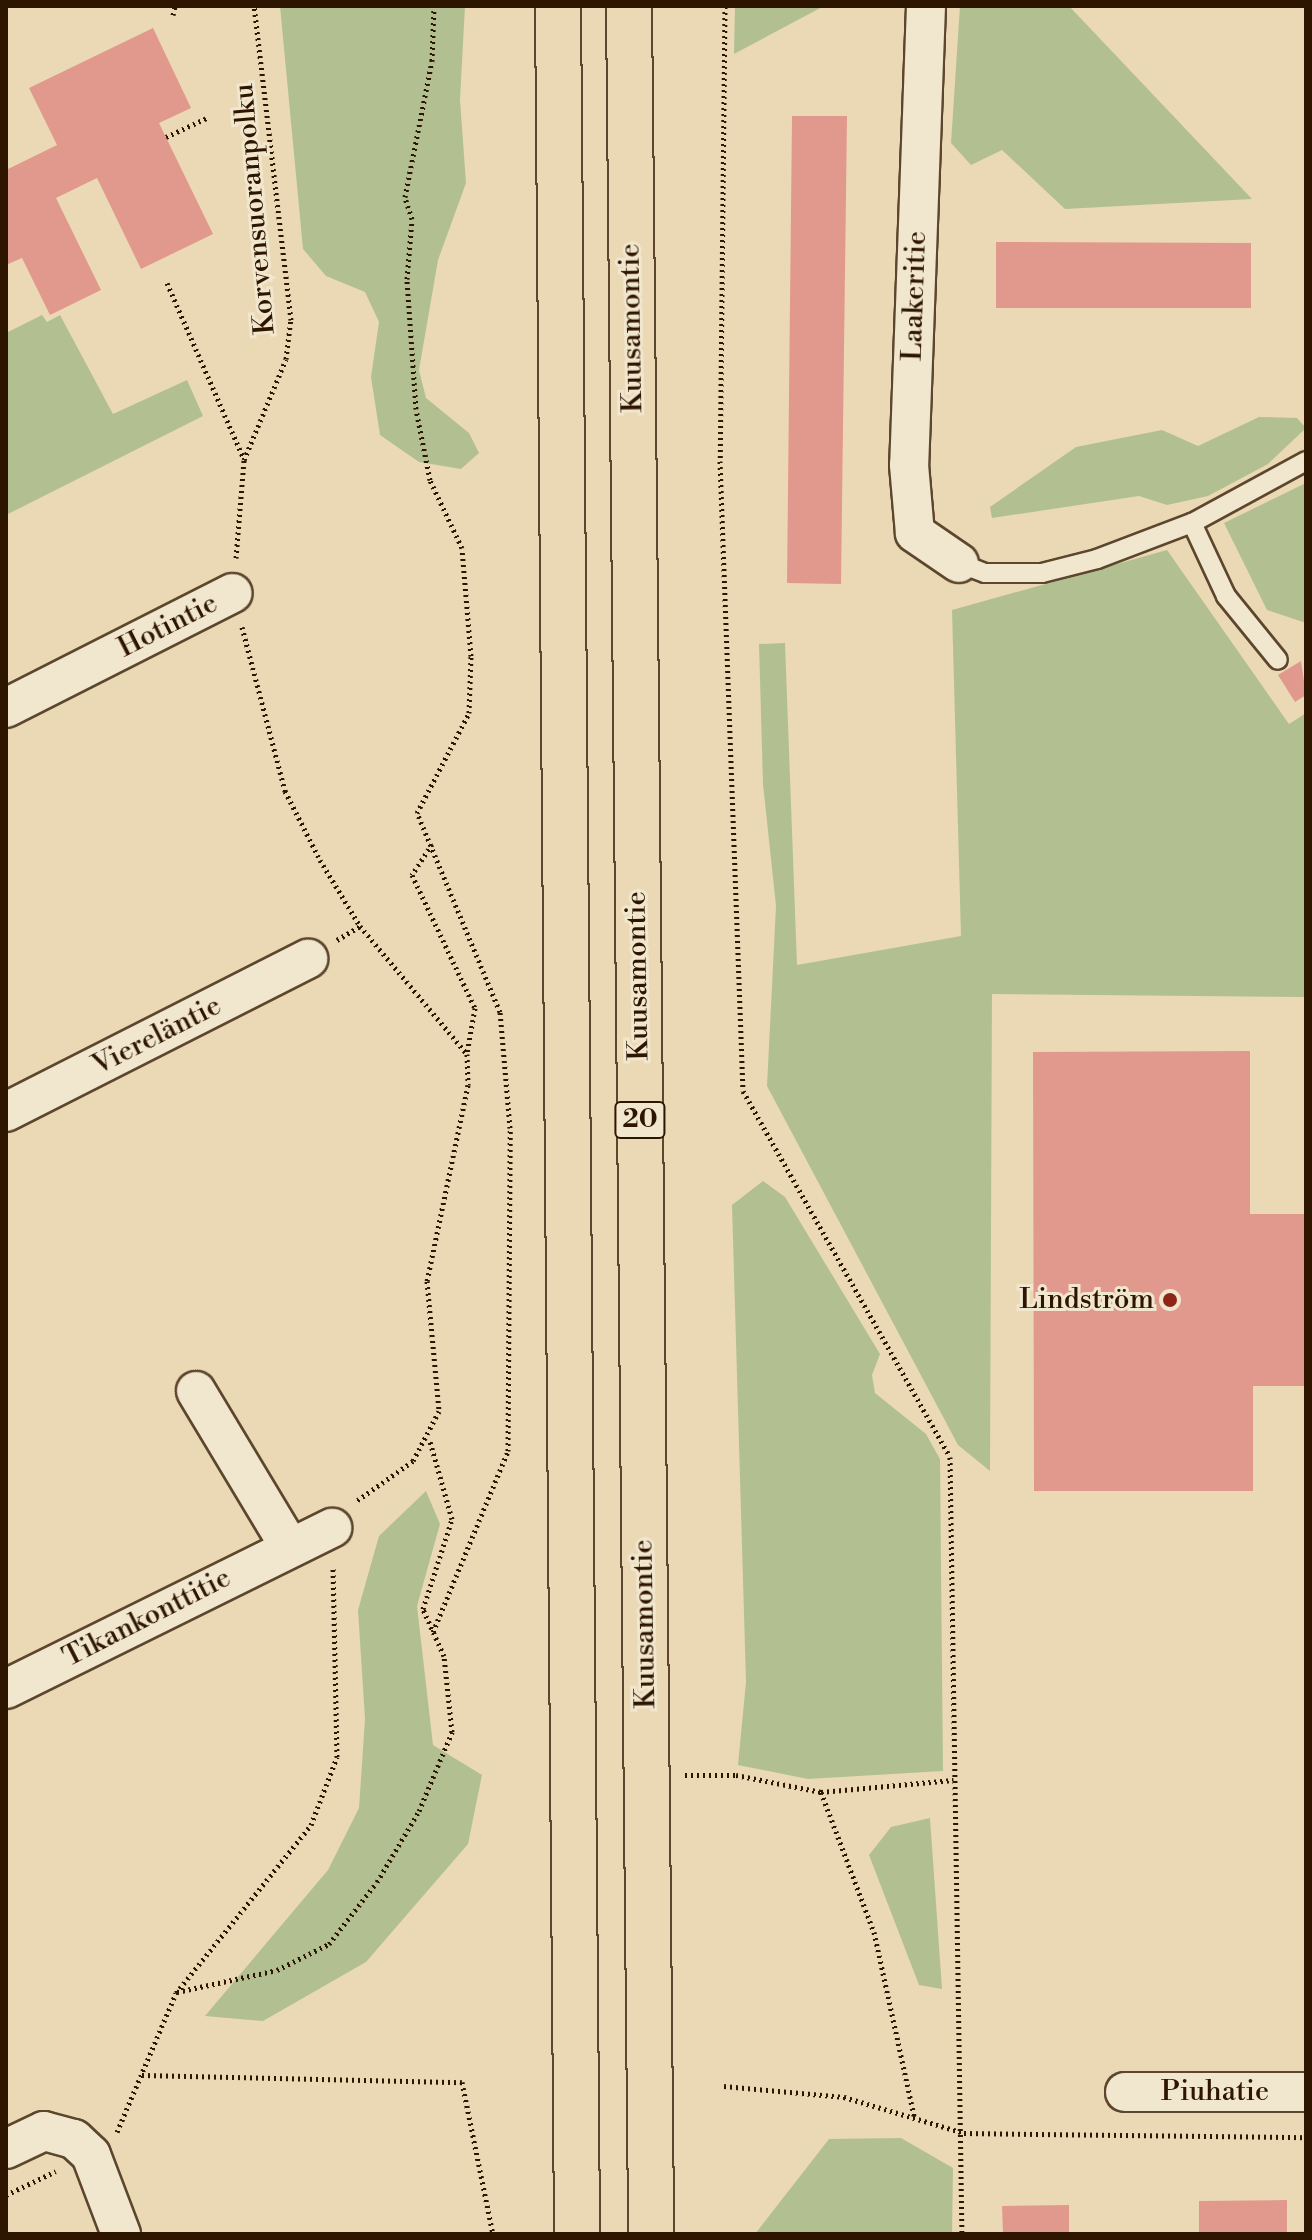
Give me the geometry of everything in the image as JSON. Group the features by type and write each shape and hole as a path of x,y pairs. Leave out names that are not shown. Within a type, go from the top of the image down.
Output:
{"highway":[{"path":"558,6 577,2234"},
{"name":"Kuusamontie","path":"629,6 651,2234"}],"street":[{"name":"Laakeritie","path":"926,6 909,465 915,533 959,563"},
{"name":"Hotintie","path":"6,708 233,593"},
{"name":"Viereläntie","path":"6,1112 308,959"},
{"path":"196,1391 289,1546"},
{"name":"Tikankonttitie","path":"6,1689 289,1546 332,1528"},
{"name":"Piuhatie","path":"1125,2092 1306,2092"},
{"path":"6,2149 44,2131 74,2139 91,2155 121,2234"}],"lane":[{"path":"959,563 985,573 1042,573 1192,523 1306,461"},
{"path":"1192,523 1226,596 1278,660"}],"path":[{"path":"173,15 175,6"},
{"name":"Korvensuoranpolku","path":"233,593 244,460 286,359 291,320 254,6"},
{"path":"433,1632 508,1451 510,1128 500,1012 417,813 469,713 471,656 462,548 430,480 416,409 407,279 412,219 405,197 432,61 434,6"},
{"path":"725,6 720,461 743,1091 950,1457 953,1780 964,2133 962,2234"},
{"path":"166,137 207,118"},
{"path":"167,283 244,460"},
{"name":"Hotintie","path":"233,593 285,791 360,926 467,1054"},
{"path":"6,2195 91,2155 127,2118 176,1993 311,1825 337,1757 332,1528 429,1441 439,1411 427,1281 468,1085 467,1054 475,1008 412,875 432,843"},
{"path":"176,1993 277,1970 329,1944 377,1882 419,1811 452,1732 444,1656 423,1609 452,1519 429,1441"},
{"path":"646,1775 736,1775 821,1792 953,1780"},
{"path":"821,1792 874,1932 914,2116"},
{"path":"142,2075 462,2082 493,2234"},
{"path":"724,2086 815,2092 914,2116 964,2133 1306,2137"}],"green space":[{"path":"280,6 465,6 460,100 466,183 438,260 419,370 426,398 469,433 479,453 461,469 419,462 380,435 371,377 379,322 365,292 326,276 303,249"},
{"path":"735,6 824,6 734,54"},
{"path":"960,6 1069,6 1252,199 1065,209 1002,150 971,165 951,143"},
{"path":"42,315 47,322 60,315 113,414 187,380 203,416 6,515 6,333"},
{"path":"1259,417 1297,418 1306,428 1268,464 1208,496 1167,505 1139,496 992,518 990,507 1076,447 1162,430 1198,446"},
{"path":"1306,483 1306,623 1267,610 1224,523"},
{"path":"1167,550 1289,724 1306,713 1306,997 992,994 990,1471 958,1445 767,1086 776,906 763,784 759,644 785,643 797,965 961,936 952,610"},
{"path":"763,1181 785,1197 880,1354 872,1375 875,1393 926,1434 940,1459 943,1771 808,1779 738,1765 746,1682 732,1205"},
{"path":"426,1491 440,1524 417,1606 433,1745 482,1775 468,1844 366,1962 263,2021 205,2016 328,1870 359,1808 365,1719 358,1610 379,1536"},
{"path":"930,1818 942,1989 919,1985 869,1855 891,1827"},
{"path":"901,2138 953,2168 952,2234 755,2234 829,2139"}],"building":[{"path":"153,28 191,108 159,123 213,234 141,269 97,178 56,198 101,290 50,315 22,258 6,265 6,170 57,145 29,88"},
{"path":"792,116 847,116 841,584 787,583"},
{"path":"996,242 1251,243 1251,308 996,308"},
{"path":"1301,661 1306,695 1295,702 1278,675"},
{"name":"Lindström","path":"1250,1051 1250,1214 1306,1214 1306,1386 1253,1386 1253,1491 1034,1491 1033,1052"},
{"path":"1287,2200 1287,2234 1199,2232 1199,2201"},
{"path":"1069,2205 1069,2234 1003,2234 1002,2206"}],"place":[{"name":"Lindström","path":"1170,1300"}]}
